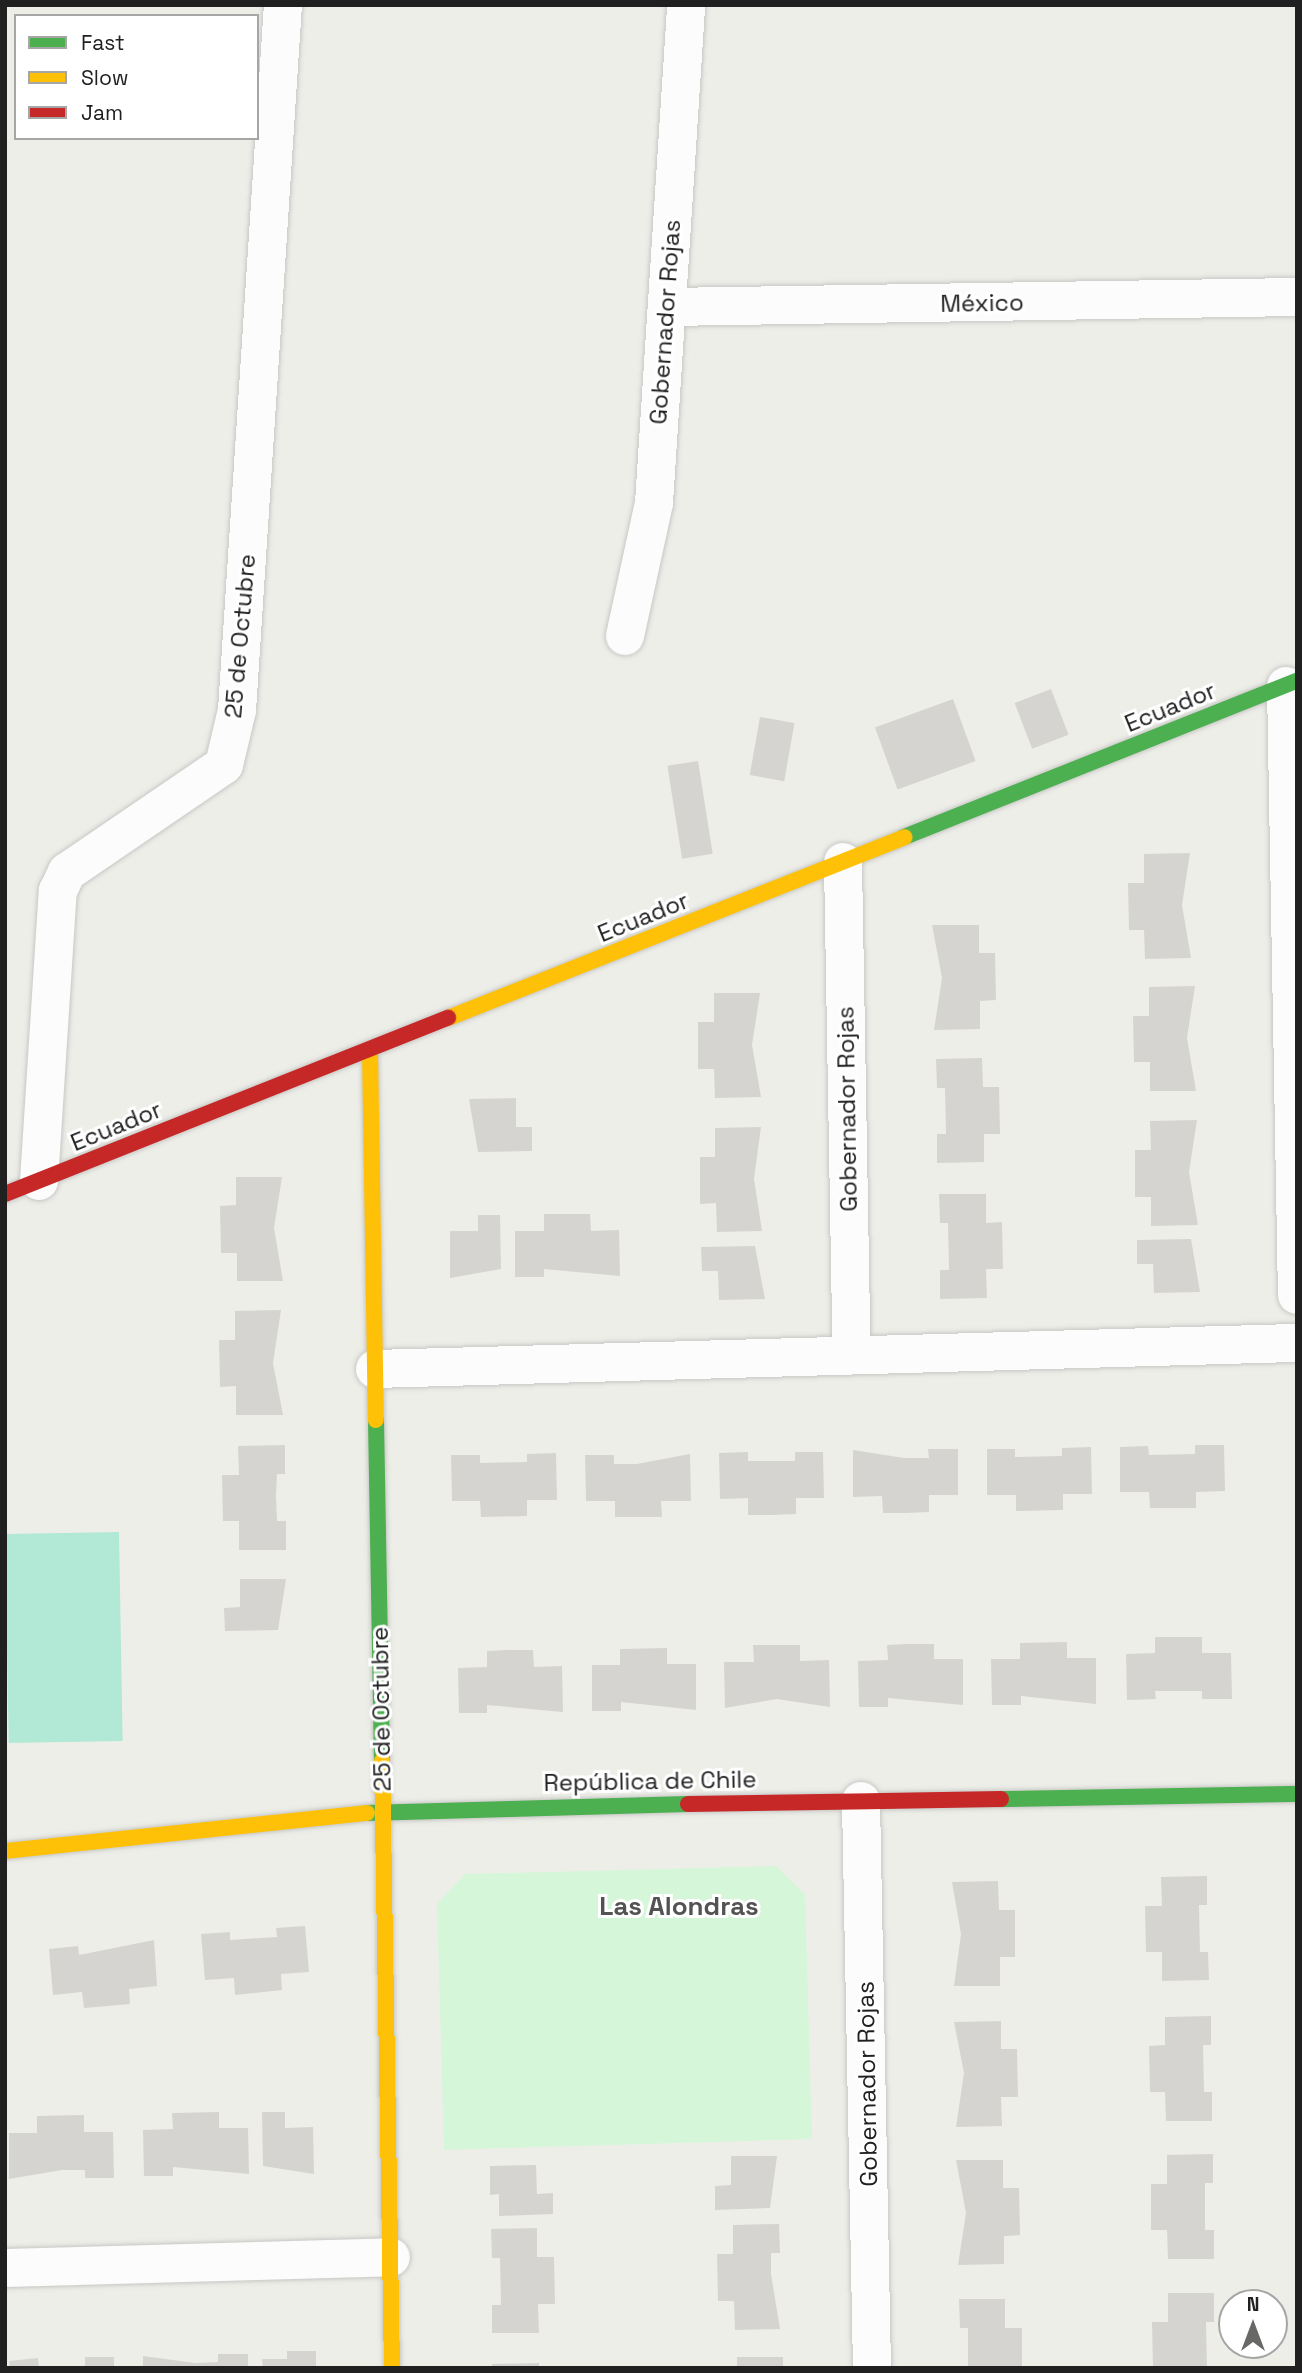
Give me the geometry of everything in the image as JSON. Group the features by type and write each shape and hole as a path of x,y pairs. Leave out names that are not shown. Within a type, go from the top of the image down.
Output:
{"street":[{"name":"25 de Octubre","path":"22,1188 58,891 67,873 224,765 237,710 283,5"},
{"name":"Gobernador Rojas","path":"625,636 654,503 686,5"},
{"name":"México","path":"667,307 1297,298"},
{"name":"Ecuador","path":"22,1188 1291,683"},
{"path":"1291,683 1297,1295"},
{"name":"Gobernador Rojas","path":"843,862 852,1355"},
{"name":"25 de Octubre","path":"370,1050 393,2368"},
{"path":"375,1369 1297,1343"},
{"name":"República de Chile","path":"5,1851 383,1811 1297,1794"},
{"name":"Gobernador Rojas","path":"861,1801 872,2368"},
{"path":"5,2268 391,2257"}],"green space":[{"path":"119,1532 123,1741 9,1743 5,1534"},
{"path":"776,1866 805,1894 812,2139 444,2150 437,1904 465,1874"}],"building":[{"path":"1051,689 1069,735 1032,749 1015,703"},
{"path":"953,699 976,761 898,789 875,727"},
{"path":"760,717 794,723 784,781 750,775"},
{"path":"698,761 713,854 682,859 667,766"},
{"path":"1190,853 1182,905 1191,958 1145,959 1144,930 1129,930 1128,883 1144,883 1144,854"},
{"path":"932,925 979,925 979,953 995,953 996,1000 980,1001 980,1029 934,1030 942,978"},
{"path":"1195,986 1187,1038 1196,1091 1150,1091 1150,1062 1134,1062 1133,1016 1149,1016 1149,987"},
{"path":"714,993 760,993 752,1045 761,1097 715,1098 714,1069 698,1069 698,1022 714,1022"},
{"path":"982,1058 983,1087 999,1087 1000,1134 984,1134 984,1162 937,1163 937,1134 946,1134 945,1088 937,1088 936,1059"},
{"path":"516,1098 516,1127 532,1127 532,1151 478,1152 469,1099"},
{"path":"1197,1120 1189,1172 1198,1225 1151,1226 1151,1197 1135,1197 1135,1150 1151,1150 1150,1121"},
{"path":"761,1127 754,1179 762,1231 717,1232 716,1203 700,1204 700,1157 715,1157 715,1128"},
{"path":"236,1177 282,1177 274,1228 283,1281 237,1281 237,1253 221,1253 220,1206 236,1205"},
{"path":"939,1194 986,1194 986,1223 1002,1222 1003,1269 986,1269 987,1298 940,1299 940,1270 949,1270 948,1223 940,1223"},
{"path":"544,1214 590,1214 591,1231 619,1230 620,1276 544,1269 544,1277 515,1277 515,1231 544,1231"},
{"path":"478,1215 500,1215 501,1269 450,1278 450,1231 478,1231"},
{"path":"1191,1239 1200,1292 1154,1293 1153,1264 1137,1264 1137,1240"},
{"path":"755,1246 765,1299 719,1300 718,1271 702,1271 701,1247"},
{"path":"281,1310 273,1363 283,1415 236,1415 236,1386 220,1387 219,1340 235,1340 235,1311"},
{"path":"285,1445 285,1474 277,1474 276,1496 277,1521 286,1521 286,1550 239,1550 239,1521 223,1521 222,1475 239,1475 238,1446"},
{"path":"1195,1445 1224,1445 1225,1491 1196,1492 1196,1508 1150,1508 1149,1492 1120,1492 1120,1447 1148,1446 1149,1455 1195,1454"},
{"path":"1091,1447 1092,1494 1063,1494 1063,1510 1016,1511 1016,1495 987,1495 987,1449 1015,1449 1015,1457 1062,1456 1062,1448"},
{"path":"928,1449 958,1449 958,1495 929,1495 929,1512 906,1513 883,1513 882,1496 853,1497 853,1450 904,1458 929,1458"},
{"path":"748,1452 748,1461 795,1461 795,1452 823,1452 824,1498 796,1498 796,1514 772,1515 748,1515 748,1498 720,1499 719,1453"},
{"path":"556,1453 557,1500 527,1500 527,1516 481,1517 480,1501 452,1501 451,1455 480,1455 480,1463 527,1462 527,1454"},
{"path":"690,1454 691,1501 661,1501 662,1517 615,1517 615,1501 586,1501 585,1455 614,1455 614,1464 637,1464"},
{"path":"240,1579 286,1579 278,1630 225,1631 224,1608 240,1607"},
{"path":"1155,1637 1202,1637 1202,1653 1231,1653 1232,1699 1202,1699 1202,1691 1155,1691 1156,1699 1127,1700 1126,1654 1155,1653"},
{"path":"1067,1642 1067,1658 1096,1658 1096,1704 1021,1696 1021,1705 992,1705 991,1659 1020,1659 1020,1643"},
{"path":"934,1644 934,1659 963,1659 963,1705 888,1698 888,1707 859,1707 858,1661 888,1660 887,1645"},
{"path":"753,1645 800,1645 800,1661 829,1660 830,1707 777,1699 725,1708 724,1662 754,1662"},
{"path":"667,1648 667,1664 696,1664 696,1710 621,1702 621,1711 592,1711 592,1665 620,1665 620,1649"},
{"path":"533,1650 534,1667 562,1666 563,1712 487,1705 487,1713 459,1713 458,1668 487,1667 487,1651"},
{"path":"1207,1876 1207,1905 1199,1905 1200,1952 1208,1952 1209,1980 1162,1981 1162,1952 1146,1952 1145,1906 1162,1906 1161,1877"},
{"path":"998,1881 999,1910 1015,1910 1015,1957 1000,1957 1000,1986 954,1986 961,1934 952,1882"},
{"path":"305,1926 309,1972 281,1974 282,1990 235,1995 234,1978 205,1980 201,1934 230,1932 230,1940 277,1937 276,1928"},
{"path":"154,1940 157,1986 129,1989 130,2004 84,2008 82,1992 53,1995 49,1949 78,1946 79,1955"},
{"path":"1211,2016 1211,2045 1203,2045 1204,2092 1212,2092 1212,2121 1166,2121 1165,2092 1150,2092 1149,2046 1165,2045 1165,2017"},
{"path":"1001,2021 1001,2049 1017,2049 1018,2097 1001,2097 1002,2126 956,2127 964,2073 954,2022"},
{"path":"219,2112 219,2128 248,2128 249,2174 173,2167 173,2176 144,2176 143,2130 173,2129 172,2113"},
{"path":"262,2112 285,2112 285,2128 313,2127 314,2174 263,2166"},
{"path":"84,2115 84,2132 113,2132 114,2178 85,2178 85,2170 62,2170 9,2179 9,2133 37,2133 37,2116"},
{"path":"1213,2154 1213,2183 1205,2183 1205,2230 1214,2230 1214,2259 1168,2259 1167,2230 1151,2230 1151,2184 1167,2184 1167,2155"},
{"path":"731,2156 777,2156 770,2208 715,2210 715,2186 731,2185"},
{"path":"956,2160 1003,2160 1003,2188 1019,2188 1020,2235 1004,2236 1004,2264 958,2265 966,2213"},
{"path":"536,2165 537,2194 553,2193 553,2214 499,2216 499,2194 490,2195 490,2166"},
{"path":"779,2224 780,2253 771,2253 771,2274 780,2329 735,2330 734,2301 718,2301 717,2254 733,2254 733,2225"},
{"path":"537,2228 537,2257 554,2257 555,2304 538,2304 539,2333 492,2333 492,2305 501,2305 500,2258 492,2258 491,2229"},
{"path":"1168,2293 1214,2293 1214,2322 1206,2322 1207,2368 1153,2368 1152,2322 1168,2322"},
{"path":"959,2299 1005,2299 1005,2328 1022,2328 1022,2368 968,2368 968,2328 960,2328"},
{"path":"287,2351 316,2351 316,2368 263,2368 262,2359 287,2359"},
{"path":"218,2354 248,2354 248,2368 143,2368 143,2356 195,2363 218,2362"},
{"path":"85,2357 114,2357 114,2368 85,2368"},
{"path":"737,2357 783,2357 783,2368 737,2368"},
{"path":"38,2358 39,2368 10,2368 9,2361"},
{"path":"539,2363 539,2368 492,2368 492,2364"}],"traffic: fast":[{"path":"904,837 1297,681"},
{"path":"376,1420 382,1761"},
{"path":"1001,1799 1297,1794"},
{"path":"367,1813 688,1804"}],"traffic: slow":[{"path":"448,1018 904,837"},
{"path":"370,1050 376,1420"},
{"path":"382,1761 392,2368"},
{"path":"5,1851 367,1813"}],"traffic: jam":[{"path":"5,1194 448,1018"},
{"path":"688,1804 1001,1799"}],"district":[{"name":"Las Alondras","path":"679,1907"}]}
